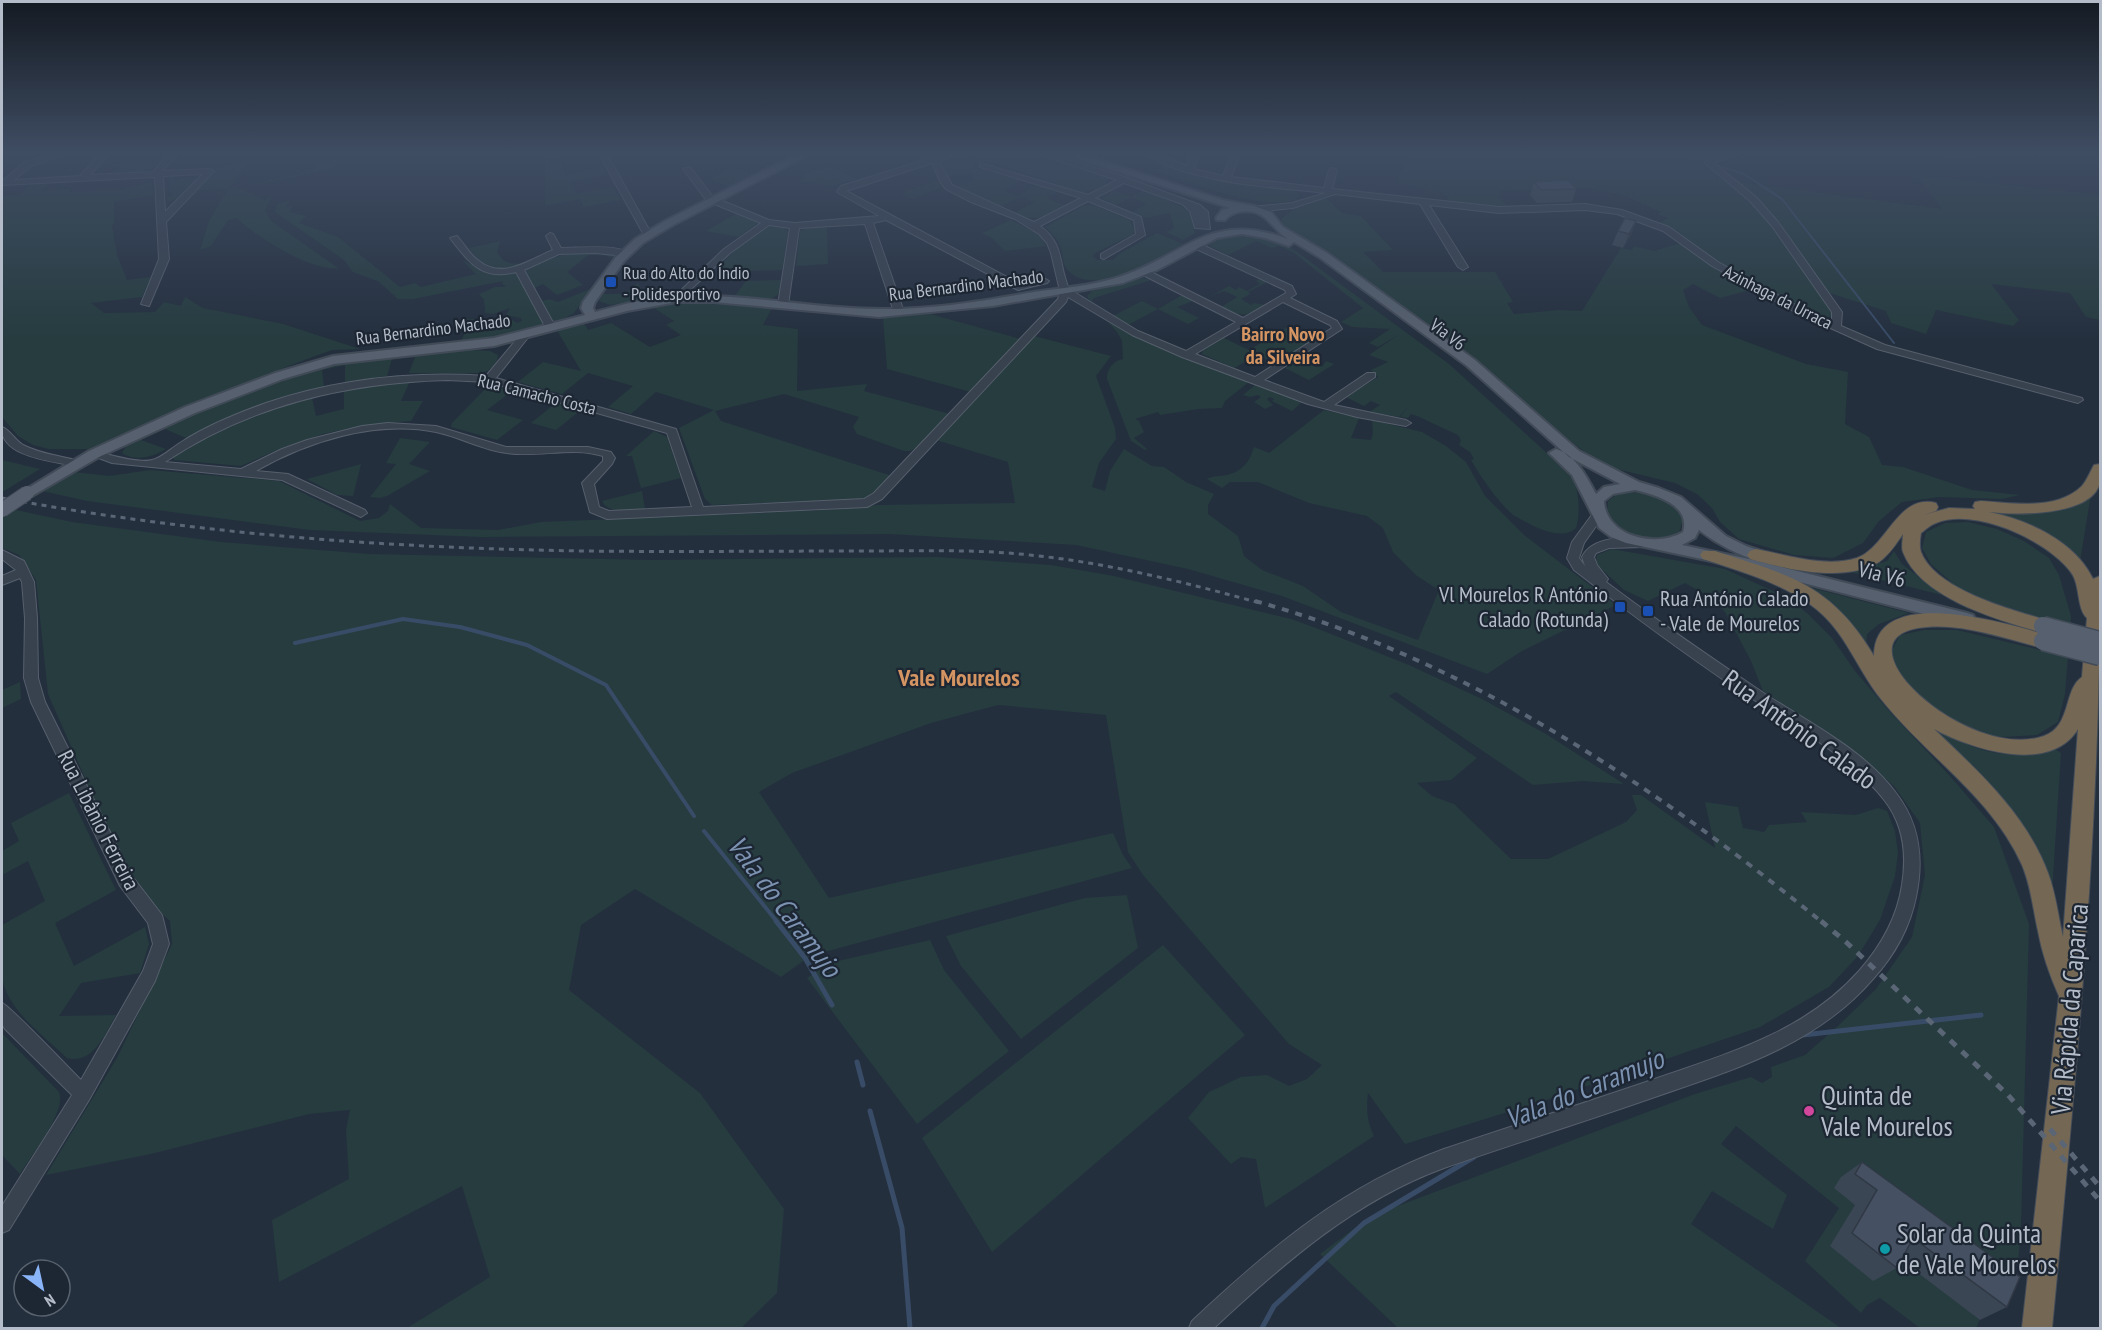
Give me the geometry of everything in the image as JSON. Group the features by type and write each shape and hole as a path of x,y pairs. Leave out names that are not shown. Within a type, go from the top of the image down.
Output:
{"highway":[{"path":"1756,555 1826,566 1866,562 1881,552 1906,516 1921,509 1949,505 2010,508 2049,506 2068,501 2086,491 2100,469"},
{"path":"2043,634 1941,584 1926,572 1915,558 1910,543 1912,531 1922,520 1930,516 1959,513 2000,520 2034,534 2063,552 2084,577 2098,634"},
{"path":"1709,555 1791,585 1827,608 1847,630 1875,677 1893,700 1982,786 2014,830 2032,861 2045,896 2050,932 2072,998"},
{"name":"Via Rápida da Caparica","path":"2037,1329 2072,998 2100,582"},
{"path":"2043,634 1954,622 1919,620 1898,626 1891,631 1883,644 1882,659 1896,687 1924,712 1946,726 1973,738 2019,747 2051,742 2066,731 2096,661"}],"main road":[{"path":"591,316 588,305 626,253 648,236 686,216"},
{"path":"1219,216 1228,227 1244,231 1266,228 1272,220"},
{"path":"1214,235 1221,225 1223,216"},
{"name":"Via V6","path":"1268,216 1276,227 1323,255 1463,357 1574,454 1635,486 1664,494 1687,510 1720,540 1756,555 2043,634 2096,661"},
{"name":"Via V6","path":"1244,231 1274,237 1301,250 1454,363 1573,467 1582,479 1597,511 1613,531 1647,544 1709,555 2043,634 2098,634"},
{"name":"Rua Bernardino Machado","path":"2,510 94,454 190,410 307,367 365,356 494,342 645,303 677,299 713,299 899,312 975,305 1119,281 1144,272 1214,235 1244,231"},
{"path":"1597,511 1597,500 1604,492 1615,488 1635,486"},
{"path":"1647,544 1671,544 1686,538 1693,527 1687,510"}],"street":[{"path":"146,304 164,259 162,216"},
{"path":"162,221 167,216"},
{"path":"637,216 648,236"},
{"path":"752,216 767,222 795,226 868,221 885,217 1021,288 1044,281"},
{"path":"243,473 274,456 323,439 376,429 421,426 513,451 593,451 607,454 608,462 588,483 592,505 598,513 622,515 699,512 861,504 873,500 1063,300 1065,291 1052,244 1033,226 1011,216"},
{"path":"1033,226 1053,216"},
{"path":"1104,256 1141,234 1140,222 1127,216"},
{"path":"1272,220 1278,216"},
{"path":"1433,216 1463,267"},
{"name":"Azinhaga da Urraca","path":"1630,216 1666,230 1715,264 1798,310 1881,347 2078,400"},
{"path":"1768,216 1837,312 1836,327"},
{"path":"868,221 899,312"},
{"path":"677,299 734,246 767,222"},
{"path":"783,305 795,226"},
{"path":"550,236 558,251"},
{"path":"454,238 473,262 484,269 496,272 519,270 558,251 595,250 626,253"},
{"path":"1186,355 1291,294 1289,288 1195,245"},
{"path":"519,270 551,328"},
{"path":"1144,272 1243,322"},
{"path":"1065,291 1135,333 1186,355 1325,406 1406,423"},
{"path":"1256,381 1337,329 1337,326 1329,320 1284,299"},
{"path":"489,379 525,335"},
{"path":"494,342 505,350 508,358"},
{"path":"1325,406 1371,375"},
{"name":"Rua Camacho Costa","path":"153,465 177,447 237,418 321,392 369,382 418,376 489,379 672,431 699,512"},
{"path":"2,430 14,446 25,452 75,464"},
{"path":"94,454 111,460 284,477 361,513"},
{"name":"Rua António Calado","path":"1199,1329 1302,1237 1350,1204 1394,1179 1457,1153 1726,1064 1779,1043 1819,1020 1862,982 1883,954 1898,927 1908,899 1914,870 1911,834 1891,798 1864,769 1841,751 1676,640 1583,572 1573,558 1578,542 1597,511"},
{"name":"Rua António Calado","path":"1628,603 1592,570 1589,554 1594,547 1606,543 1647,544"},
{"path":"2,554 20,564 24,571 2,581"},
{"name":"Rua Libânio Ferreira","path":"2,1223 83,1094 154,966 161,944 156,920 126,881 38,702 31,678 31,607 28,582 24,571"},
{"path":"2,1011 83,1094"}],"green space":[{"path":"2,216 114,216 112,225 117,255 127,280 151,277 142,297 91,303 104,313 155,312 164,302 181,306 185,297 203,308 283,324 360,349 332,350 315,356 202,399 90,449 49,449 33,445 18,436 2,417"},
{"path":"212,216 268,216 270,220 338,268 314,265 285,252 245,226 237,218 228,220 211,246 200,250"},
{"path":"281,216 306,216 299,223 338,237 400,287 415,283 421,287 476,274 462,260 486,272 517,273 545,325 512,334 460,343 469,324 467,319 489,319 485,326 490,331 495,330 494,320 500,319 503,326 507,326 508,320 511,319 517,323 522,321 521,318 506,315 510,308 493,314 485,313 484,300 479,294 495,287 506,287 503,281 413,299 398,299 378,281 353,272 344,260"},
{"path":"732,216 745,216 755,220 757,224 739,237 706,231"},
{"path":"1022,216 1042,216 1035,218"},
{"path":"1065,216 1120,216 1130,220 1135,231 1132,235 1095,253 1093,256 1097,260 1113,260 1119,254 1157,233 1183,244 1124,274 1107,279 1091,280 1077,277 1066,268 1059,242 1045,227"},
{"path":"1171,216 1191,216 1195,233 1183,240 1166,232 1174,228"},
{"path":"1285,216 1361,216 1393,250 1363,252 1383,272 1495,272 1513,302 1507,303 1514,314 1560,310 1582,311 1621,248 1632,250 1634,246 1654,251 1680,243 1716,269 1754,289 1720,298 1693,284 1683,290 1689,307 1702,325 1806,364 1848,372 1845,424 1869,437 1882,465 1903,467 1972,490 2020,495 2002,499 1939,497 1902,502 1879,521 1863,543 1833,558 1794,555 1739,539 1720,522 1712,508 1697,494 1675,483 1608,467 1586,453 1539,416 1457,344 1360,278 1329,253 1281,224"},
{"path":"1663,216 1763,216 1832,309 1833,316 1825,318 1814,316 1726,269 1658,224 1668,218"},
{"path":"1771,216 2100,216 2100,320 2086,317 2070,293 1991,284 2019,320 2013,326 1936,310 1926,334 1891,323 1886,311 1829,293"},
{"path":"1011,220 1037,233 1046,246 1005,251 992,238 982,233"},
{"path":"773,226 784,228 788,232 782,270 749,271 719,267 751,236"},
{"path":"827,227 828,264 796,266 800,231"},
{"path":"1235,234 1268,238 1266,240 1273,243 1277,241 1297,252 1449,364 1570,474 1578,500 1576,528 1562,534 1553,533 1515,516 1485,482 1471,460 1474,459 1470,452 1459,445 1461,440 1458,435 1411,414 1408,418 1400,417 1410,405 1399,417 1369,412 1380,405 1371,401 1364,406 1346,397 1378,377 1371,370 1388,362 1369,355 1398,335 1378,347 1369,343 1390,329 1352,327 1341,322 1363,308 1293,252 1279,246 1272,248 1256,241 1228,255 1208,245 1222,237"},
{"path":"500,241 497,252 503,260 523,264 515,268 493,268 474,255 469,248"},
{"path":"592,252 567,272 583,285 557,295 543,284 532,289 524,273 533,266 555,257"},
{"path":"593,252 605,253 616,256 615,258"},
{"path":"1143,278 1151,280 1094,298 1091,302 1087,296 1092,291"},
{"path":"1260,279 1267,282 1248,292 1250,294 1241,299 1251,305 1254,303 1265,305 1248,314 1234,313 1221,307 1237,297 1224,291 1211,296 1229,286 1236,290 1239,287 1247,291 1260,284 1256,281"},
{"path":"781,280 779,293 769,299 734,297 746,281"},
{"path":"638,283 644,299 610,305 599,301 603,294 624,294"},
{"path":"593,288 573,314 553,323 540,302 549,299 558,302"},
{"path":"1182,295 1193,301 1177,307 1199,318 1188,324 1158,309"},
{"path":"1142,301 1158,309 1128,325 1113,316"},
{"path":"695,303 772,308 763,325 798,329 797,391 867,384 864,391 950,414 920,446 904,451 857,434 853,427 859,417 784,394 715,411 721,421 892,476 868,499 712,505 705,499 679,428 714,410 656,392 631,414 608,407 633,386 588,373 562,394 518,382 543,362 581,371 558,332 561,329 584,323 588,330 611,323 650,347 681,335 666,325 674,321 651,306"},
{"path":"930,314 1021,339 971,392 887,369 883,318"},
{"path":"1108,322 1167,351 1249,382 1225,401 1222,408 1160,415 1158,412 1135,419 1139,421 1144,432 1134,438 1147,449 1145,450 1131,441 1107,379 1111,366 1123,359 1122,341"},
{"path":"1291,325 1317,338 1276,363 1258,355 1234,368 1202,354 1203,350 1224,338 1249,350"},
{"path":"1034,336 1111,356 1096,376 1115,428 1116,439 1099,463 1092,487 1105,491 1110,471 1124,449 1152,466 1164,467 1186,482 1214,494 1208,505 1208,514 1238,536 1244,556 1262,570 1303,586 1341,612 1418,640 1439,590 1417,576 1393,552 1383,528 1367,516 1309,503 1258,482 1230,482 1222,488 1207,479 1227,475 1242,468 1254,447 1269,453 1324,410 1359,418 1351,438 1371,440 1372,420 1422,432 1446,446 1466,462 1485,496 1524,535 1616,605 1522,651 1487,674 1282,596 1188,569 1076,545 889,534 481,537 310,530 87,501 42,491 74,472 109,476 150,470 279,481 360,521 379,518 388,511 390,504 421,528 498,530 541,522 762,513 782,510 813,511 877,505 1015,503 1008,462 936,440"},
{"path":"473,350 490,351 498,355 496,362 489,370 480,373 409,373 415,357 392,359 387,376 345,382 345,365 322,370 324,387 254,409 186,438 165,429 141,440 166,449 150,456 138,458 122,453 127,444 205,408 306,371 367,359"},
{"path":"1299,359 1316,367 1323,366 1326,361 1334,364 1309,380 1285,368"},
{"path":"410,381 401,401 423,401 411,421 365,425 323,434 284,447 241,466 174,460 174,457 207,439 276,409 312,398 316,416 344,409 344,391"},
{"path":"1256,384 1302,402 1292,411 1272,401 1274,399 1270,397 1267,399 1273,405 1265,409 1254,402 1261,397 1258,395 1250,397 1243,395"},
{"path":"493,385 512,391 487,410 523,420 497,440 451,427 452,423 487,387"},
{"path":"556,403 581,410 556,430 531,423"},
{"path":"654,431 667,437 681,478 641,488 632,456 626,456"},
{"path":"400,438 430,442 409,464 430,471 387,496 370,497 396,464 386,463"},
{"path":"2,460 40,469 4,491 2,490"},
{"path":"361,464 353,496 337,495 307,479"},
{"path":"642,491 645,509 615,510 602,501"},
{"path":"1630,492 1653,496 1674,507 1683,520 1679,532 1660,539 1650,539 1621,528 1607,513 1608,501 1616,495"},
{"path":"2091,494 2079,568 1990,513 2030,513 2055,510"},
{"path":"16,510 72,522 221,542 369,554 652,560 938,557 1051,565 1114,576 1291,619 1409,665 1482,699 1546,734 1624,784 1583,781 1533,785 1396,692 1389,696 1477,758 1451,780 1417,783 1432,796 1454,804 1511,859 1548,859 1626,822 1637,810 1632,795 1641,795 1715,848 1705,802 1738,807 1743,828 1764,832 1769,825 1807,822 1801,812 1856,815 1878,808 1887,811 1895,831 1898,853 1895,876 1880,920 1858,956 1829,987 1760,1027 1546,1100 1405,1144 1368,1093 1368,1115 1374,1136 1265,1208 1256,1159 1241,1157 1231,1164 1188,1118 1209,1092 1241,1077 1267,1075 1289,1086 1307,1079 1322,1065 1289,1044 1143,875 1128,852 1106,715 998,705 931,723 792,773 759,792 829,898 1113,833 1132,868 810,956 781,977 635,889 581,925 569,990 700,1093 784,1209 777,1293 741,1328 407,1328 490,1277 462,1186 279,1282 272,1220 349,1179 346,1130 350,1110 309,1114 151,1154 46,1175 117,1058 172,944 170,921 147,900 104,821 48,694 36,580 19,555 2,548 2,515"},
{"path":"1968,522 1997,529 2024,541 2049,558 2059,575 2071,616 2065,694 2058,722 2037,735 2001,737 1961,728 1929,709 1896,675 1892,650 1900,635 1924,630 1957,630 2053,653 2054,622 1996,608 1962,592 1931,564 1922,548 1926,532 1945,523"},
{"path":"1612,549 1725,569 1786,597 1807,613 1832,638 1855,671 1890,712 1994,827 2029,924 2021,1227 2018,1264 1993,1290 1976,1328 1920,1328 1880,1298 1867,1305 1861,1313 1805,1261 1839,1208 1736,1126 1721,1144 1787,1195 1773,1229 1712,1191 1691,1224 1841,1328 1398,1328 1320,1254 1371,1216 1695,1094 1751,1077 1762,1083 1772,1077 1771,1067 1805,1055 1876,989 1912,937 1925,875 1920,823 1894,786 1855,752 1763,691 1751,661 1725,612 1712,598 1685,583 1648,601 1624,590 1596,564 1597,555"},
{"path":"1894,551 1902,564 1942,595 1850,572 1887,561"},
{"path":"1804,586 1909,613 1879,624 1867,634 1866,653"},
{"path":"20,682 21,699 2,708 2,690"},
{"path":"1923,722 1956,740 1986,751 2018,754 2055,749 2061,753 2052,893"},
{"path":"69,793 116,890 55,923 74,966 145,927 149,944 140,973 81,983 59,1016 116,1015 97,1046 84,1057 76,1059 67,1058 19,1012 6,990 1,965 2,925 45,901 28,861 2,875 2,851 19,841 11,823"},
{"path":"1127,895 1138,948 1021,1039 961,966 946,936 1085,898"},
{"path":"930,940 944,970 1009,1051 917,1124 807,978 829,963"},
{"path":"1163,945 1245,1035 992,1252 922,1138"},
{"path":"2,1033 59,1092 58,1111 53,1122 20,1174 2,1155"}],"building":[{"path":"1625,218 1636,221 1629,234 1618,231"},
{"path":"1862,1162 2020,1277 2007,1307 1913,1238 1897,1268 1852,1233 1877,1190 1855,1174"}],"waterway":[{"path":"1795,216 1894,343"},
{"name":"Vala do Caramujo","path":"295,643 403,619 460,627 527,645 606,685 694,816"},
{"name":"Vala do Caramujo","path":"704,831 778,923"},
{"name":"Vala do Caramujo","path":"776,921 805,958 832,1005"},
{"name":"Vala do Caramujo","path":"1803,1035 1981,1015"},
{"name":"Vala do Caramujo","path":"857,1062 863,1085"},
{"name":"Vala do Caramujo","path":"870,1111 902,1228 910,1328"},
{"name":"Vala do Caramujo","path":"1262,1328 1274,1306 1364,1223 1474,1157"}],"railway":[{"path":"2,498 220,530 437,547 584,551 1009,553 1059,558 1117,568 1260,603"},
{"path":"1255,601 1333,626 1409,657 1483,692 1555,732 1625,776 1693,823 1823,923"},
{"path":"1821,921 2008,1095 2100,1201"},
{"path":"2050,1129 2100,1187"}],"place":[{"name":"Rua do Alto do Índio - Polidesportivo","path":"611,282"},
{"name":"Vl Mourelos R António Calado (Rotunda)","path":"1620,607"},
{"name":"Rua António Calado - Vale de Mourelos","path":"1648,611"},
{"name":"Quinta de Vale Mourelos","path":"1809,1111"},
{"name":"Solar da Quinta de Vale Mourelos","path":"1885,1249"}],"district":[{"name":"Bairro Novo da Silveira","path":"1283,346"},
{"name":"Vale Mourelos","path":"959,677"}]}
